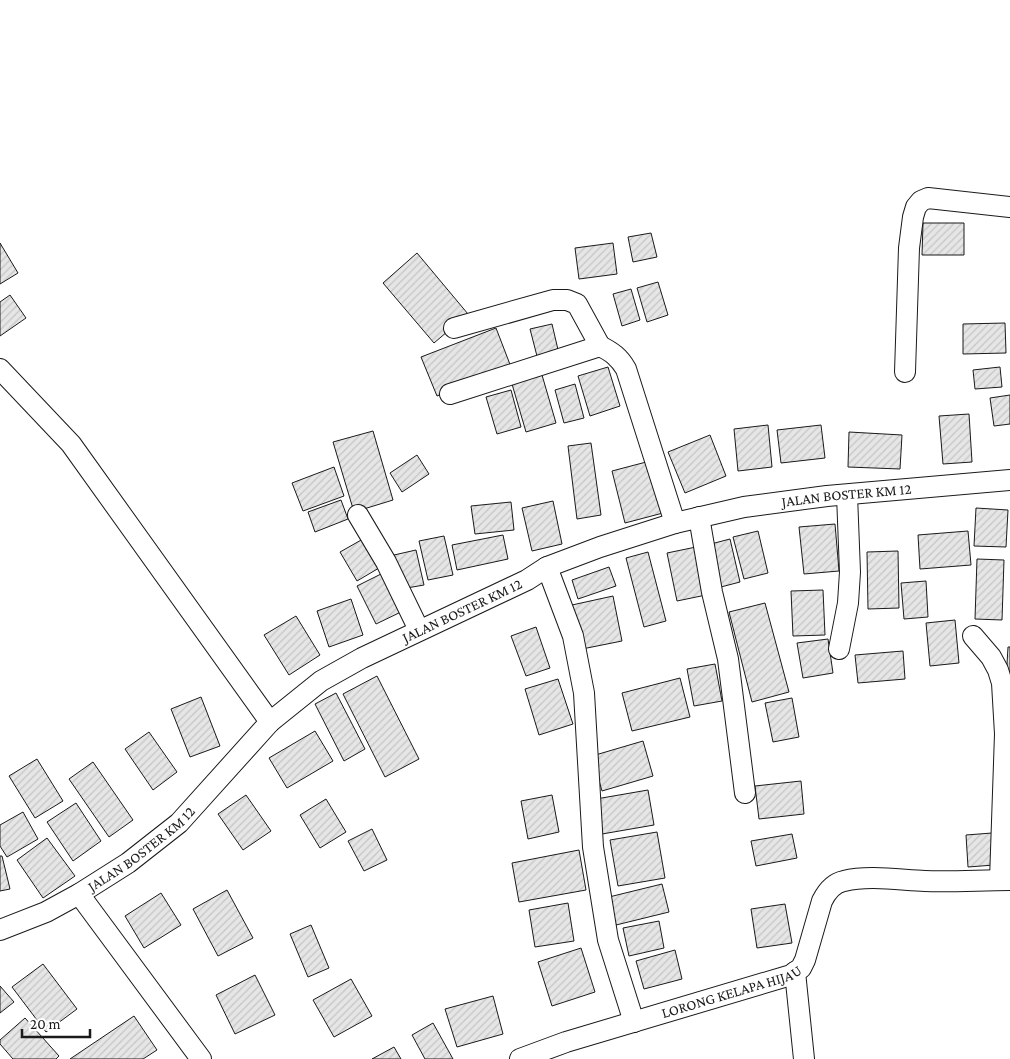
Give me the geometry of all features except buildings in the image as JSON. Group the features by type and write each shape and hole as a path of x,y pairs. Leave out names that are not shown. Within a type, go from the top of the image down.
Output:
{"street":[{"path":"906,372 909,248 912,217 916,207 921,201 928,198 1010,207"},
{"path":"454,328 544,302 567,300 576,304 600,346 620,358 626,369 675,522"},
{"path":"450,394 600,346"},
{"path":"0,369 71,444 270,722"},
{"name":"JALAN BOSTER KM 12","path":"0,930 46,912 128,863 179,823 270,722 321,682 362,658 527,580 547,567 675,522 744,507 847,495 1010,480"},
{"path":"839,649 848,603 850,572 847,495"},
{"path":"358,515 386,562 419,630"},
{"path":"698,517 712,592 728,659 745,793"},
{"path":"547,567 575,645 584,693 593,847 608,940 634,1022"},
{"path":"973,636 991,657 1002,683 1008,734 1005,880"},
{"name":"LORONG KELAPA HIJAU","path":"520,1059 566,1042 780,979 796,972 801,968 809,952 822,901 827,892 842,881 873,879 926,881 1005,880"},
{"path":"79,894 201,1059"},
{"path":"796,972 804,1059"}]}
